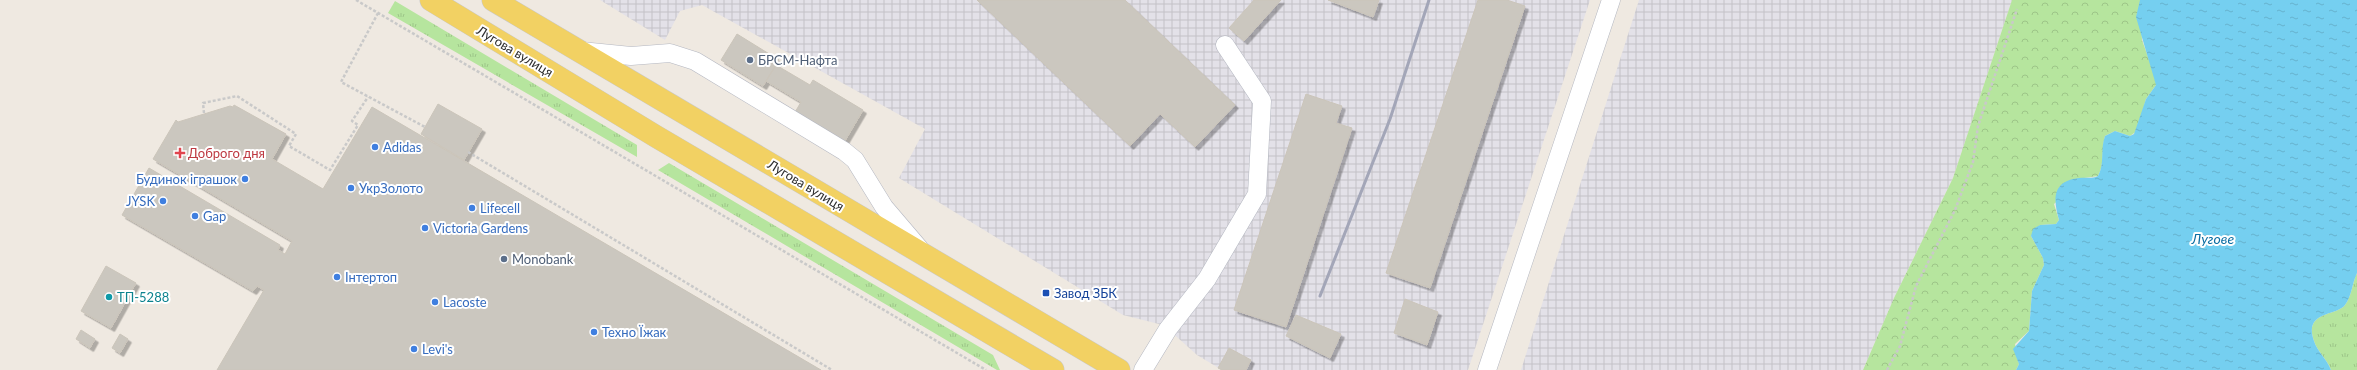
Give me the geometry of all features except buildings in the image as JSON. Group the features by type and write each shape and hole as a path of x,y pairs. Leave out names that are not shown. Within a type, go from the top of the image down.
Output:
{"main road":[{"name":"Лугова вулиця","path":"431,0 663,141 1043,367"},
{"name":"Лугова вулиця","path":"493,0 1119,370"}],"lane":[{"path":"1487,370 1611,0"},
{"path":"1143,370 1168,329 1207,279 1257,194 1262,102 1225,45"},
{"path":"577,50 631,56 670,53 695,61 844,151 858,165 884,207 926,256"}],"path":[{"path":"356,0 986,370"},
{"path":"1887,370 1900,346 1916,286 1955,210 1973,162 1978,126 2017,9"},
{"path":"378,13 341,82 425,127"},
{"path":"204,113 203,103 237,96 296,134 289,146 330,170 358,125 352,121 368,97"},
{"path":"468,152 832,370"}],"shaded area":[{"path":"600,0 1590,0 1468,370 1222,370 1197,355 1168,329 1159,324 1123,315 899,178 925,129 702,5 680,11 665,40"},
{"path":"1639,0 2012,0 1953,178 1894,298 1863,370 1521,370"}],"green space":[{"path":"2012,0 2140,0 2142,40 2156,79 2156,85 2146,99 2137,131 2130,136 2115,131 2105,136 2101,167 2098,176 2084,178 2054,204 2059,220 2056,224 2040,225 2031,236 2043,258 2044,265 2032,291 2029,331 2015,344 2019,364 2016,370 1863,370 1894,298 1953,178"},
{"path":"395,1 637,145 637,157 388,13"},
{"path":"669,163 993,355 1000,370 997,370 658,170"},
{"path":"2357,273 2357,370 2331,370 2315,345 2312,331 2313,324 2322,316 2345,305 2349,298"}],"water":[{"name":"Лугове","path":"2140,0 2357,0 2357,273 2349,298 2345,305 2317,319 2313,324 2312,331 2315,345 2331,370 2016,370 2019,364 2013,349 2029,331 2032,291 2044,265 2043,258 2031,236 2033,229 2040,225 2056,224 2059,220 2056,198 2059,187 2070,180 2098,176 2101,167 2105,136 2115,131 2130,136 2134,134 2146,99 2156,85 2136,17"}],"railway":[{"path":"1320,296 1390,119 1429,0"}],"place":[{"name":"БРСМ-Нафта","path":"750,60"},
{"name":"Adidas","path":"375,147"},
{"name":"Доброго дня","path":"180,153"},
{"name":"Будинок іграшок","path":"245,179"},
{"name":"УкрЗолото","path":"351,188"},
{"name":"JYSK","path":"163,201"},
{"name":"Lifecell","path":"472,208"},
{"name":"Gap","path":"195,216"},
{"name":"Victoria Gardens","path":"425,228"},
{"name":"Monobank","path":"504,259"},
{"name":"Інтертоп","path":"337,277"},
{"name":"Завод ЗБК","path":"1046,293"},
{"name":"ТП-5288","path":"109,297"},
{"name":"Lacoste","path":"435,302"},
{"name":"Техно Їжак","path":"594,332"},
{"name":"Levi's","path":"414,349"}]}
